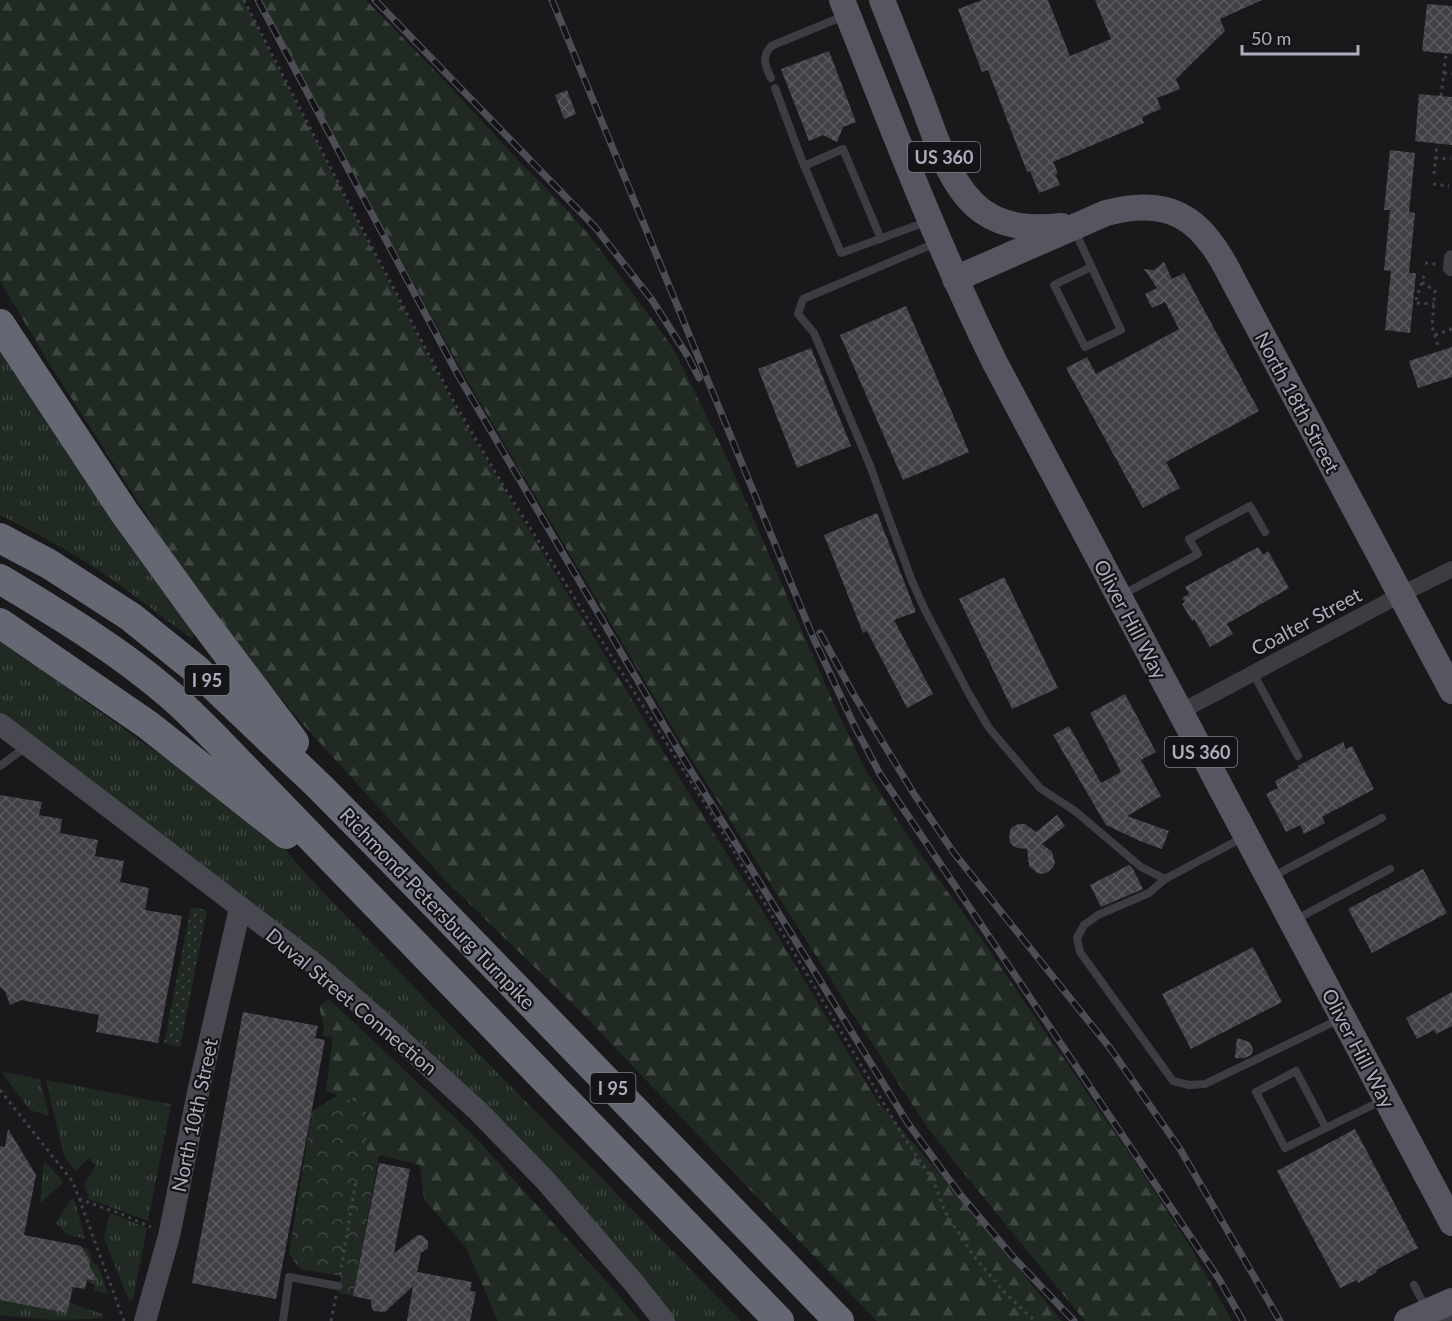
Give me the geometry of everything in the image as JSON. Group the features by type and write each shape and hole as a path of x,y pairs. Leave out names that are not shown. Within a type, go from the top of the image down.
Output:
{"highway":[{"path":"0,324 124,512 197,613 277,721 387,855"},
{"name":"Richmond-Petersburg Turnpike","path":"0,538 49,564 131,617 198,671 320,787 839,1321"},
{"name":"I 95","path":"0,579 119,655 168,694 227,750 779,1321"},
{"path":"1,624 148,725 365,894"},
{"path":"750,1292 774,1321"}],"main road":[{"name":"US 360","path":"882,0 944,155 956,181 973,203 983,212 1008,224 1044,228 1080,224"},
{"name":"Oliver Hill Way","path":"845,7 934,231 995,363 1452,1223"},
{"name":"North 18th Street","path":"955,279 1106,213 1126,207 1158,208 1174,212 1194,224 1210,241 1234,282 1452,692"},
{"path":"1407,1321 1452,1301"}],"street":[{"name":"Coalter Street","path":"1180,712 1452,569"},
{"name":"Duval Street Connection","path":"0,724 316,965 389,1029 479,1112 545,1180 634,1283 663,1321"},
{"name":"North 10th Street","path":"145,1321 169,1236 199,1088 240,908"}],"lane":[{"path":"771,78 765,65 765,54 771,46 845,7"},
{"path":"775,88 804,166 841,254 880,239 934,231"},
{"path":"804,166 843,149 880,239"},
{"path":"1080,224 1079,240 1121,330 1085,348 1054,285 1091,267"},
{"path":"934,231 903,258 804,299 798,314 814,333 871,468 886,513 925,610 989,728 1040,788 1076,811 1141,867 1165,879"},
{"path":"1119,597 1197,554 1189,539 1250,506 1264,532"},
{"path":"1253,673 1298,756"},
{"path":"0,766 27,746"},
{"path":"1269,879 1382,818"},
{"path":"1246,836 1165,879 1149,893 1098,915 1084,925 1077,938 1080,952 1173,1081 1189,1085 1205,1084 1343,1018"},
{"path":"1292,921 1390,869"},
{"path":"1326,1128 1296,1071 1256,1092 1285,1148 1386,1099"},
{"path":"283,1321 289,1277 338,1286"},
{"path":"1414,1285 1432,1321"},
{"path":"1443,1321 1452,1317"}],"path":[{"path":"244,0 455,404 503,485 712,815 905,1138 933,1180 945,1212 973,1255 1005,1293 1035,1321"},
{"path":"1441,96 1446,54"},
{"path":"1444,73 1452,74"},
{"path":"1434,174 1437,143"},
{"path":"1435,158 1451,159"},
{"path":"1433,184 1449,186"},
{"path":"1425,263 1448,264"},
{"path":"1425,272 1417,302 1434,304"},
{"path":"1422,282 1435,291 1432,326 1439,348"},
{"path":"1435,335 1452,329"},
{"path":"0,1090 73,1182 124,1321"},
{"path":"331,1321 356,1180"},
{"path":"79,1199 151,1227"}],"green space":[{"path":"0,0 243,0 462,420 877,1101 1062,1321 877,1321 586,1017 443,878 301,722 210,613 50,365 0,281"},
{"path":"262,0 366,0 570,213 593,240 673,348 728,460 836,709 864,767 909,838 976,931 1147,1180 1191,1248 1232,1321 1085,1321 929,1130 685,749 464,375 287,51"},
{"path":"0,343 195,635 192,637 86,562 0,515"},
{"path":"0,637 278,841 306,874 455,1030 741,1321 674,1321 498,1119 449,1069 398,1023 0,715"},
{"path":"191,907 207,910 180,1047 164,1043"},
{"path":"329,999 473,1135 640,1321 498,1321 467,1249 424,1199 420,1165 367,1152 366,1105 326,1091 333,1037 322,1036 324,1025 319,1007"},
{"path":"4,1072 40,1079 49,1116 30,1110 3,1074"},
{"path":"46,1080 171,1104 148,1221 89,1199 84,1185 96,1165 89,1158 75,1171 64,1156"},
{"path":"338,1095 366,1105 367,1152 379,1155 353,1296 338,1293 341,1276 301,1269 289,1253 312,1111"},
{"path":"44,1161 64,1182 40,1203"},
{"path":"72,1198 85,1239 67,1234 56,1223"},
{"path":"110,1213 147,1228 133,1299 129,1301 104,1238"},
{"path":"82,1247 88,1249 93,1263 98,1265 108,1294 94,1291 95,1284 86,1282 87,1279 98,1281"},
{"path":"0,1300 67,1313 69,1302 102,1314 103,1318 51,1320 0,1315"}],"building":[{"path":"982,0 1048,0 1070,56 1111,39 1095,0 1262,0 1220,19 1225,31 1176,79 1180,89 1157,98 1161,109 1142,117 1144,123 1053,162 1060,185 1039,193 1030,171 1027,172 988,70 982,72 958,9"},
{"path":"1427,4 1452,6 1452,54 1422,51"},
{"path":"829,51 856,122 843,127 837,142 823,135 809,141 781,69"},
{"path":"567,90 576,114 564,119 555,95"},
{"path":"1419,94 1452,97 1452,145 1415,141"},
{"path":"1390,150 1415,153 1409,212 1415,213 1409,273 1416,273 1410,333 1385,330 1391,271 1384,270 1390,210 1384,210"},
{"path":"1164,262 1172,279 1184,273 1259,411 1166,462 1180,488 1143,508 1066,368 1087,357 1096,374 1179,329 1165,302 1152,308 1145,294 1157,288 1144,269 1154,270"},
{"path":"906,306 969,452 903,480 840,335"},
{"path":"1452,347 1452,377 1418,388 1409,361"},
{"path":"811,348 851,446 797,468 758,369"},
{"path":"877,513 916,612 894,620 933,694 907,708 867,631 863,633 824,535"},
{"path":"1258,547 1263,555 1268,551 1289,588 1227,624 1233,634 1210,647 1194,619 1192,621 1182,604 1185,602 1182,598 1189,594 1185,587"},
{"path":"1004,577 1058,688 1012,709 959,599"},
{"path":"1125,694 1156,752 1141,760 1161,796 1127,816 1169,831 1162,849 1106,825 1053,735 1069,726 1101,783 1121,772 1090,713"},
{"path":"1343,742 1346,749 1352,746 1374,789 1322,817 1325,823 1304,834 1300,825 1286,832 1266,794 1278,788 1275,781"},
{"path":"0,795 42,802 39,815 62,819 60,833 98,840 95,856 124,861 120,882 149,888 145,910 182,916 158,1043 96,1032 99,1015 21,1000 10,1005 5,991 0,987"},
{"path":"1057,815 1065,826 1042,844 1052,852 1055,863 1048,872 1037,873 1029,866 1027,849 1013,846 1010,842 1011,828 1018,824 1025,824 1036,832"},
{"path":"1129,865 1143,889 1101,907 1090,885"},
{"path":"1423,869 1447,913 1372,953 1348,909"},
{"path":"1253,947 1282,1002 1191,1049 1162,994"},
{"path":"1452,992 1452,1026 1436,1034 1434,1030 1417,1039 1406,1018"},
{"path":"243,1012 318,1026 315,1038 325,1040 276,1299 192,1283"},
{"path":"1237,1038 1249,1042 1253,1051 1251,1055 1245,1058 1235,1058"},
{"path":"8,1129 36,1175 24,1235 81,1246 98,1281 87,1279 85,1289 73,1287 67,1313 0,1300 0,1146 5,1147"},
{"path":"1355,1129 1418,1248 1376,1270 1377,1272 1358,1283 1357,1280 1340,1288 1277,1171"},
{"path":"379,1163 410,1169 394,1253 418,1235 423,1236 428,1241 428,1248 421,1253 417,1272 472,1282 470,1291 476,1292 470,1321 407,1321 413,1286 385,1312 374,1311 371,1300 353,1296"}],"railway":[{"path":"258,0 458,375 685,761 907,1122 959,1193 1014,1258 1074,1321"},
{"path":"375,0 595,227 652,300 699,378"},
{"path":"552,0 813,637 854,725 880,774 1219,1279 1243,1321"},
{"path":"820,633 854,695 914,794 954,853 1110,1048 1180,1149 1280,1321"}]}
